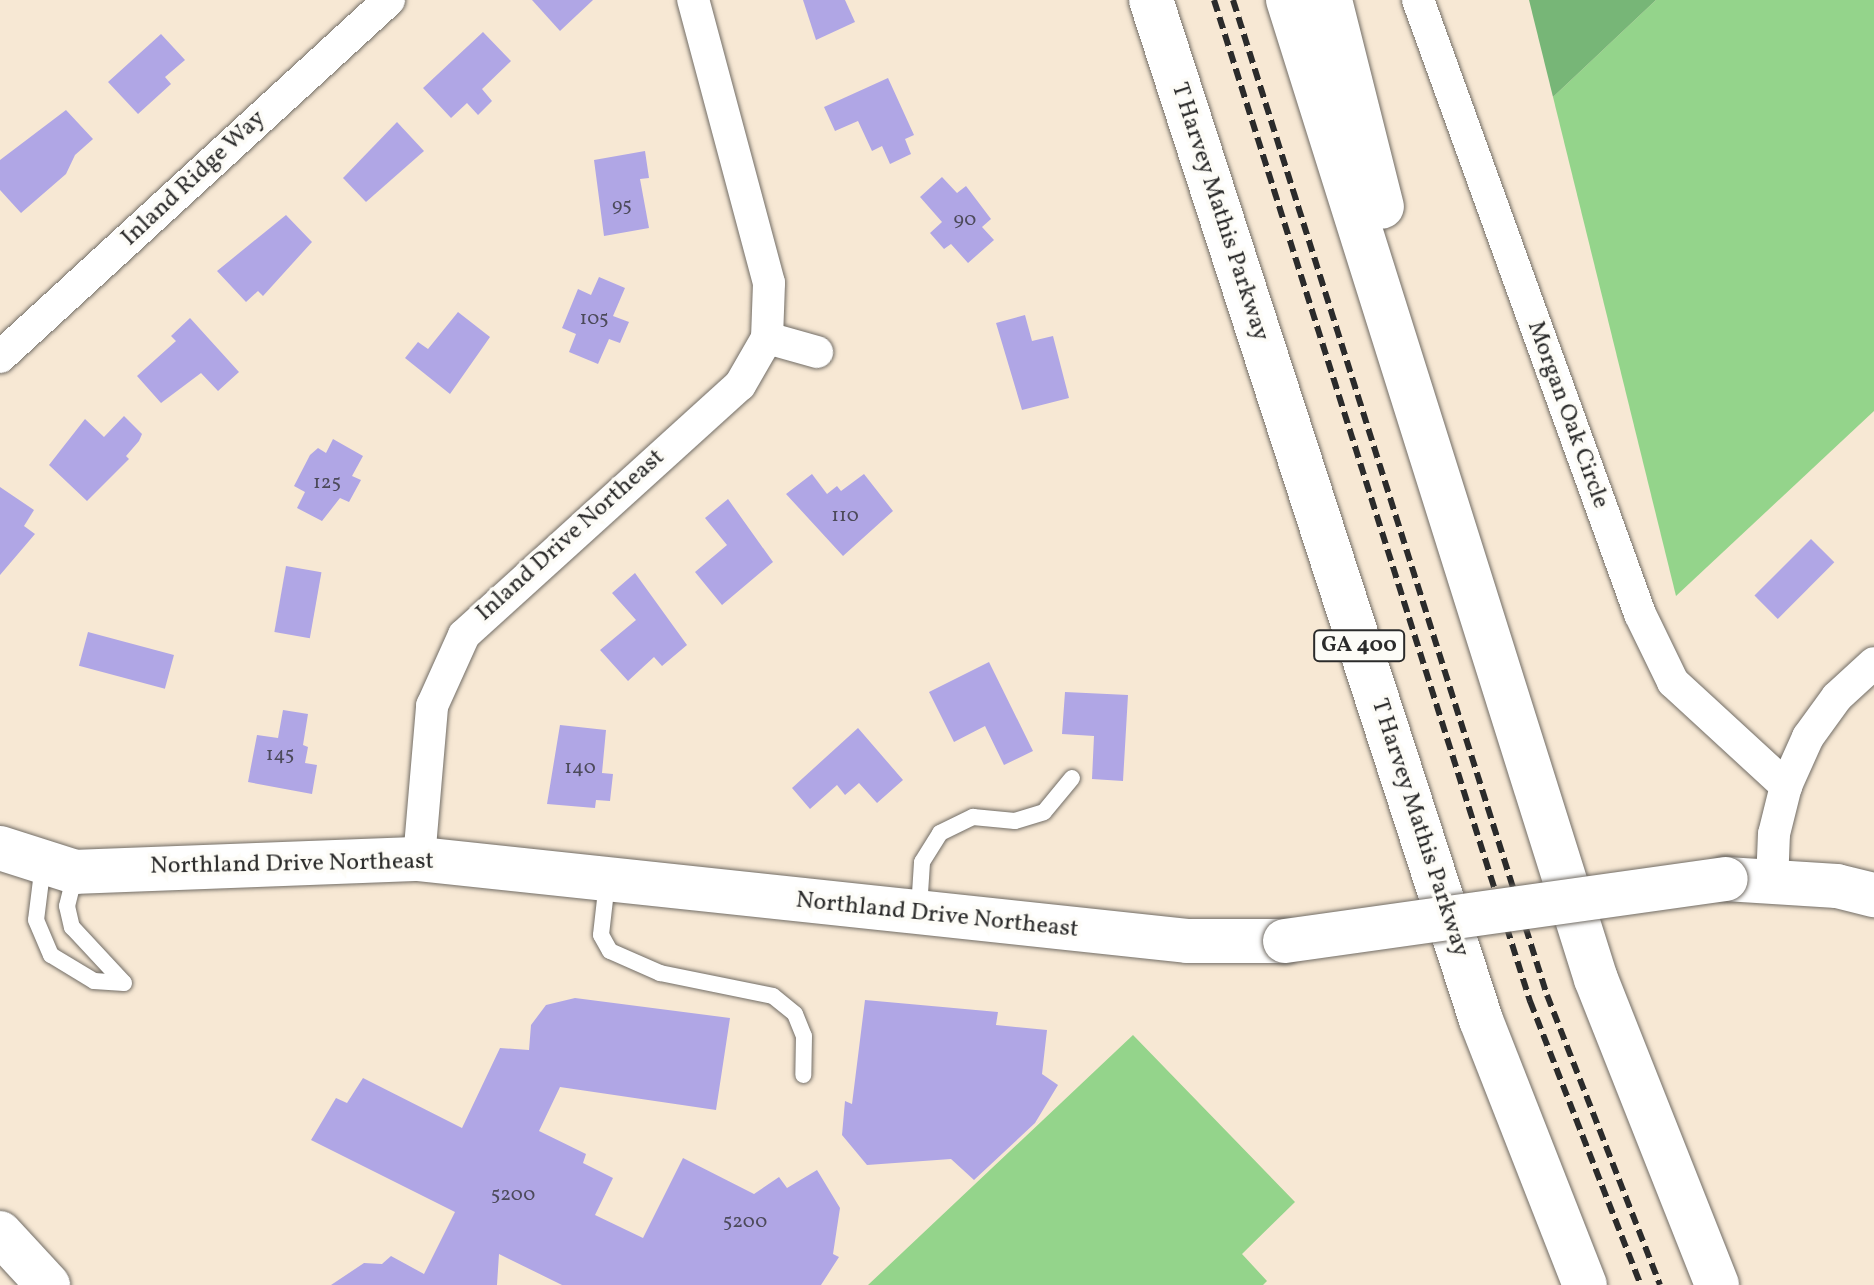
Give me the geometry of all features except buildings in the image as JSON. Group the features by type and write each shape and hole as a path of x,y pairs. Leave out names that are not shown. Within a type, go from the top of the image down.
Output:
{"main road":[{"path":"1124,0 1175,78"},
{"name":"T Harvey Mathis Parkway","path":"1151,0 1476,1005 1585,1285"},
{"path":"1288,0 1596,979 1717,1285"},
{"path":"1330,0 1509,702"},
{"name":"Northland Drive Northeast","path":"0,848 59,868 419,859 607,882 1187,941 1285,941 1726,879 1837,886 1874,895"},
{"path":"0,1233 48,1285"}],"street":[{"name":"Inland Ridge Way","path":"0,357 389,0"},
{"name":"Inland Drive Northeast","path":"419,859 432,706 464,635 485,610 740,385 767,338 769,283 693,0"},
{"name":"Morgan Oak Circle","path":"1418,0 1640,614 1673,682 1786,786"},
{"path":"767,338 817,352"},
{"path":"1772,883 1774,834 1786,786 1808,737 1837,697 1874,663"}],"lane":[{"path":"919,914 922,862 940,833 973,817 1015,821 1044,812 1072,778"},
{"path":"59,868 72,927 124,983 94,981 51,955 36,920 59,868"},
{"path":"607,882 601,935 610,951 660,973 773,996 795,1014 804,1036 803,1075"}],"green space":[{"path":"1529,0 1656,0 1553,97"},
{"path":"1656,0 1874,0 1874,411 1676,596 1553,97"},
{"path":"1133,1035 1295,1202 1242,1254 1267,1281 1263,1285 868,1285"}],"railway":[{"path":"1214,0 1530,1001 1641,1285"},
{"path":"1233,0 1547,995 1660,1285"}]}
